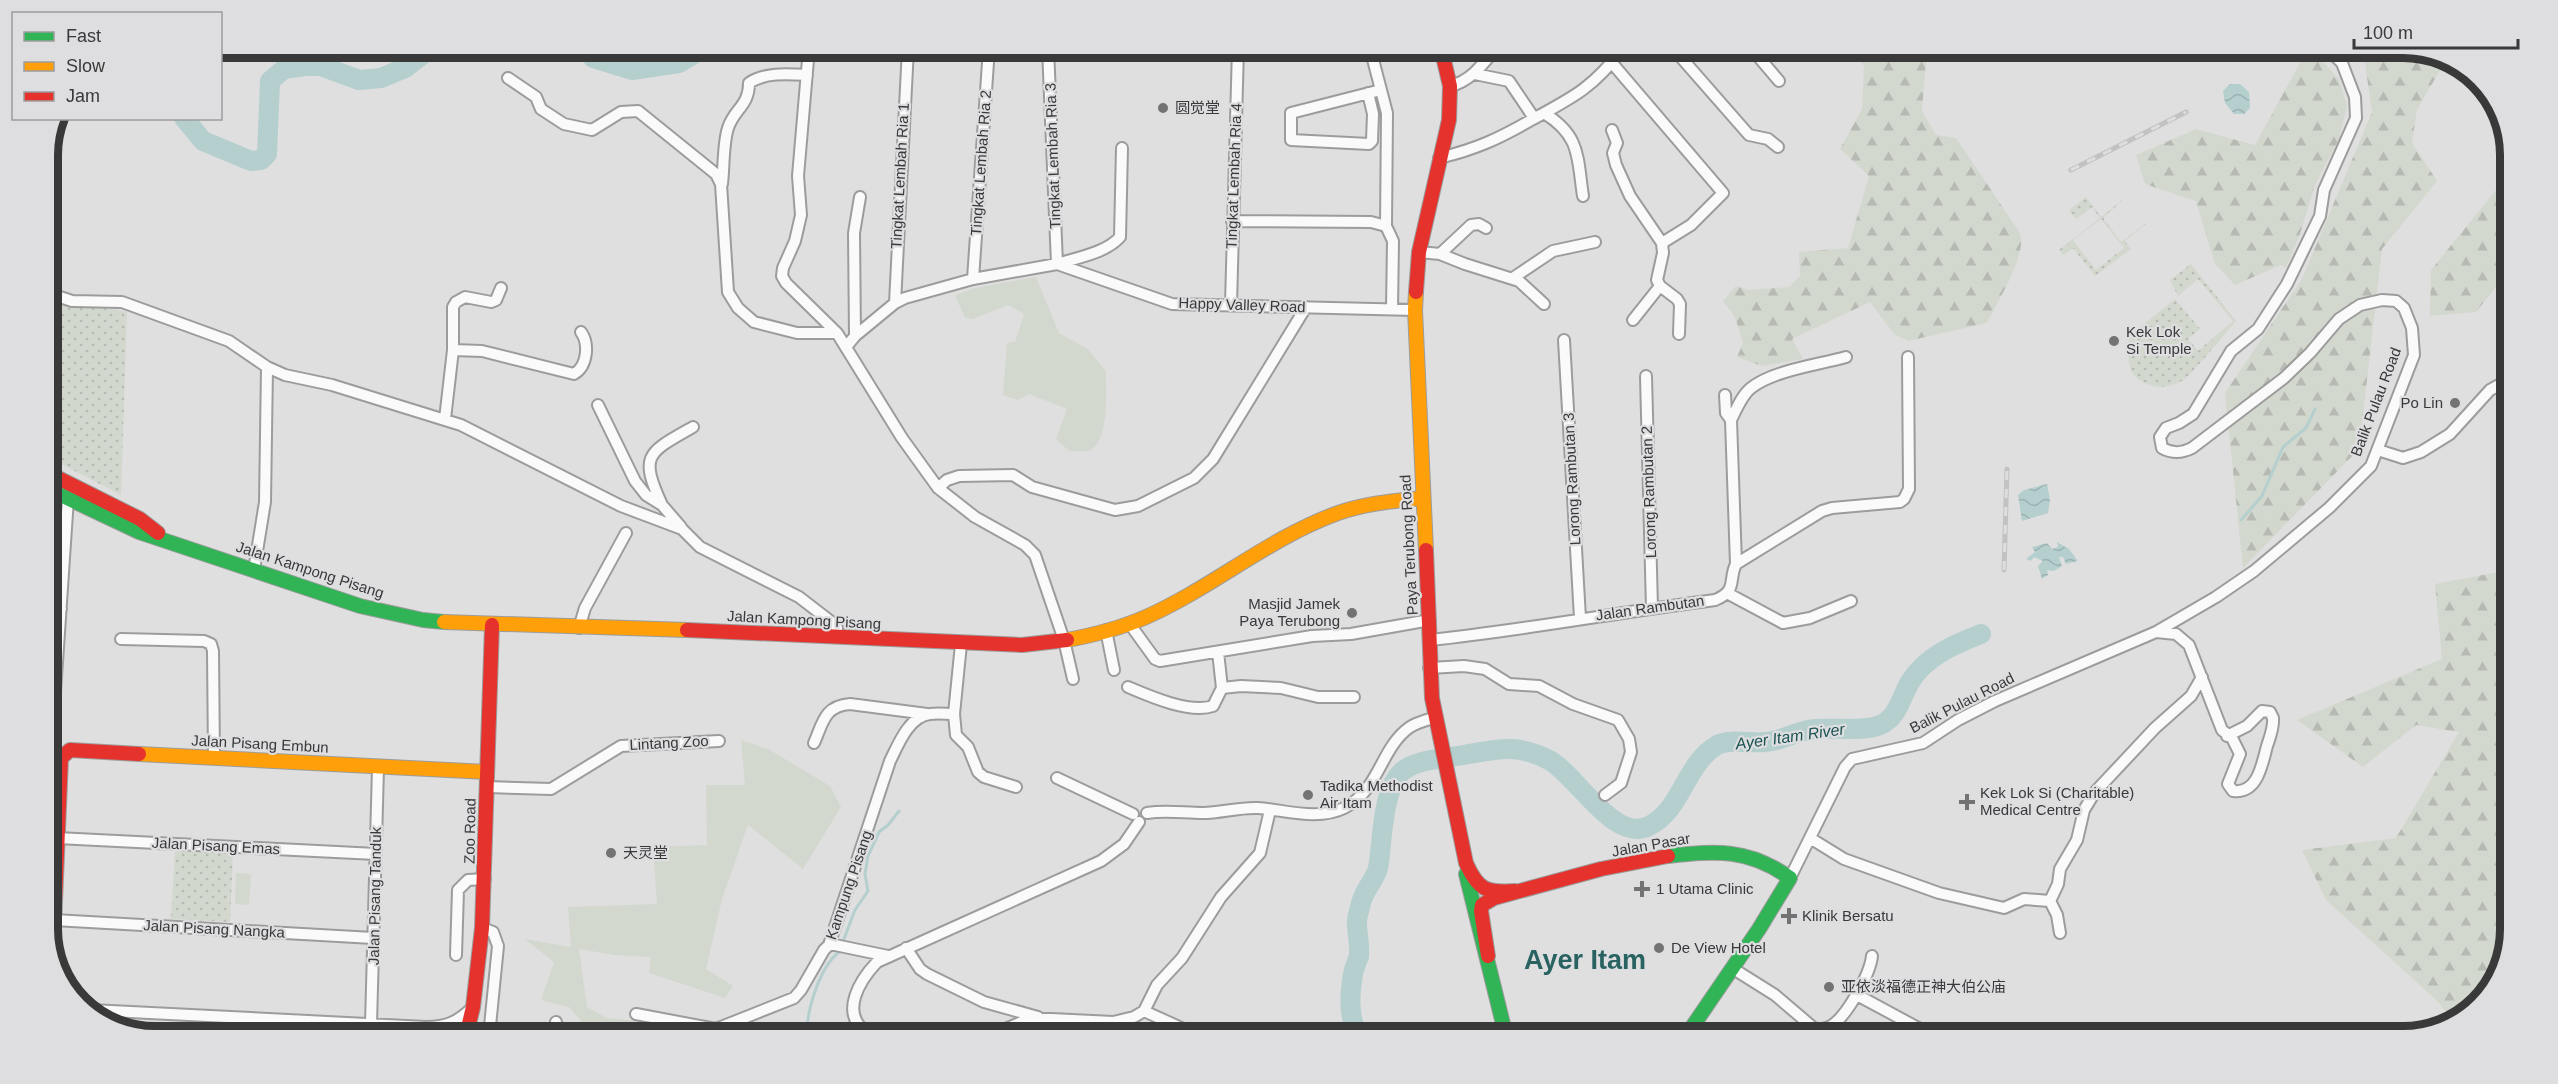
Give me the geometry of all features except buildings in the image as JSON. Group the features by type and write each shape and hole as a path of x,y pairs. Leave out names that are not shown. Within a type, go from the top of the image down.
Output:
{"main road":[{"name":"Paya Terubong Road","path":"1443,58 1450,86 1449,120 1419,252 1415,310 1430,620 1430,668 1436,717 1466,863 1466,875 1504,1026"},
{"name":"Jalan Kampong Pisang","path":"59,478 140,519 165,539"},
{"name":"Jalan Kampong Pisang","path":"59,494 139,532 360,606 423,620 492,625 1022,645 1064,640 1130,623 1168,606 1309,525 1368,504 1423,498"},
{"path":"446,622 466,616 527,618 544,627"},
{"name":"Zoo Road","path":"468,1026 483,928 492,625"},
{"name":"Jalan Pisang Embun","path":"59,766 62,754 70,750 487,772"},
{"name":"Jalan Pasar","path":"1488,956 1482,905 1515,891 1684,854 1749,856 1772,866 1790,878"},
{"name":"Jalan Pasar","path":"1466,863 1473,881 1478,886 1489,892 1515,891"},
{"name":"Balik Pulau Road","path":"1693,1026 1790,878"}],"street":[{"path":"808,58 798,176 801,215 795,241 783,268 782,276 786,283 837,333 902,438 938,488 975,517 1025,544 1035,555 1064,640 1073,679"},
{"name":"Tingkat Lembah Ria 1","path":"895,303 907,58"},
{"name":"Tingkat Lembah Ria 2","path":"973,279 988,58"},
{"name":"Tingkat Lembah Ria 3","path":"1048,58 1057,264"},
{"name":"Tingkat Lembah Ria 4","path":"1231,304 1238,58"},
{"path":"1373,58 1386,113 1386,226 1393,241 1392,309"},
{"path":"1450,86 1460,84 1475,74 1488,58"},
{"path":"1439,158 1475,149 1500,138 1585,90 1605,73 1616,58"},
{"path":"1682,58 1749,135 1768,139 1778,147"},
{"path":"1759,58 1779,81"},
{"name":"Balik Pulau Road","path":"1790,878 1845,767 1852,759 1923,743 1958,720 1995,701 2156,632 2216,597 2254,571 2358,481 2371,466 2415,355 2412,328 2404,308 2396,301 2382,300 2360,305 2339,319 2310,353 2284,378 2192,448 2184,452 2168,451 2162,448 2160,437 2166,428 2193,414 2231,351 2258,329 2287,284 2320,216 2324,190 2356,118 2355,97 2342,63 2337,58"},
{"path":"1612,63 1723,193 1691,225 1662,243"},
{"path":"1475,74 1509,81 1539,116 1562,125 1576,149 1583,196"},
{"path":"807,75 756,78 749,83 749,94 743,106 730,120 726,131 722,184 728,292 738,308 754,322 797,333 837,333"},
{"path":"508,78 536,97 541,109 564,124 592,130 621,112 638,111 716,174 722,184"},
{"path":"1368,93 1373,114 1372,141 1369,144 1291,140 1291,113 1368,93 1381,90"},
{"path":"1612,130 1617,142 1613,153 1616,165 1630,196 1662,243 1661,262 1657,274 1660,286 1680,304 1679,334"},
{"path":"1057,264 1104,248 1115,243 1120,237 1122,148"},
{"path":"855,336 854,234 860,197"},
{"path":"1233,221 1371,222 1386,226"},
{"path":"1440,254 1471,225 1479,224 1486,228"},
{"path":"1513,278 1553,251 1595,242"},
{"path":"1419,252 1440,254 1519,280 1544,304"},
{"name":"Happy Valley Road","path":"846,347 855,336 895,303 924,292 973,279 1057,264 1172,304 1415,310"},
{"path":"1633,320 1660,286"},
{"path":"445,419 453,350 453,307 465,297 491,302 496,300 501,288"},
{"path":"59,297 72,301 122,302 219,337 267,367 285,375 322,382 445,419 621,506 682,529"},
{"path":"938,488 947,480 959,476 1013,475 1032,488 1115,510 1138,506 1194,478 1213,459 1306,307"},
{"path":"453,350 482,351 574,374 580,371 586,347 581,332"},
{"name":"Lorong Rambutan 3","path":"1564,340 1580,618"},
{"path":"1846,357 1782,372 1750,388 1731,420 1736,564 1732,586 1727,593 1783,623 1810,618 1851,601"},
{"path":"1736,564 1828,509 1894,504 1904,499 1909,489 1908,357"},
{"path":"254,570 265,502 267,367"},
{"name":"Lorong Rambutan 2","path":"1646,376 1652,608"},
{"path":"2378,450 2403,458 2421,452 2450,434 2490,390 2499,385"},
{"path":"1725,395 1726,413 1731,420"},
{"path":"598,405 635,481 646,495 662,505"},
{"path":"693,427 659,448 650,460 649,475 662,505 700,547 799,597 834,624 837,628 837,638"},
{"path":"59,633 68,498"},
{"path":"579,628 585,608 626,533"},
{"name":"Jalan Rambutan","path":"1430,640 1506,632 1580,618 1715,600 1727,593"},
{"path":"1130,623 1155,659 1160,662 1312,636 1351,634 1430,620"},
{"path":"1107,630 1114,670"},
{"path":"2156,632 2176,634 2189,645 2222,730 2227,736 2232,738 2240,754 2228,784 2233,791 2240,792 2248,788 2260,774 2273,718 2270,712 2262,711 2247,726 2227,736"},
{"path":"121,639 204,641 211,644 213,651 214,758"},
{"path":"961,644 954,714 956,735 968,747 978,772 994,782 1016,787"},
{"path":"1128,687 1179,705 1209,707 1216,702 1222,688 1218,652"},
{"path":"1430,668 1464,666 1485,669 1509,684 1539,686 1573,704 1618,720 1629,739 1631,752 1627,771 1621,783 1605,795"},
{"path":"2050,901 2058,884 2060,869 2077,840 2084,810 2095,792 2155,728 2191,696 2202,677"},
{"path":"1222,688 1241,686 1281,688 1318,697 1354,697"},
{"path":"814,744 829,711 839,705 850,704 927,714 954,714"},
{"name":"Kampung Pisang","path":"735,1026 794,998 824,950 838,946 890,761 909,728 927,714"},
{"path":"862,1026 855,1018 854,1007 860,982 876,962 1101,861 1124,844 1139,808 1144,808 1147,813 1204,813 1234,808 1308,814 1342,809 1355,801 1377,777 1388,751 1408,729 1436,717"},
{"name":"Lintang Zoo","path":"487,787 551,789 621,746 719,741"},
{"name":"Jalan Pisang Tanduk","path":"371,1024 378,768"},
{"path":"1057,778 1136,818"},
{"path":"1012,1026 1031,1018 1113,1022 1134,1017 1144,1011 1157,985 1182,958 1221,897 1260,853 1270,810"},
{"name":"Jalan Pisang Emas","path":"59,838 376,854"},
{"path":"1810,838 1844,859 1939,893 2004,908 2024,899 2050,901"},
{"path":"456,955 458,890 468,880 485,879"},
{"path":"2050,901 2057,915 2061,933"},
{"name":"Jalan Pisang Nangka","path":"59,920 374,938"},
{"path":"483,928 493,932 498,946 490,1026"},
{"path":"838,946 888,956"},
{"path":"906,948 920,969 935,978 984,1002 1044,1018"},
{"path":"1832,1026 1857,995 1869,973 1872,956"},
{"path":"1732,968 1775,995 1808,1026"},
{"path":"1857,995 1914,1026"},
{"path":"446,1026 461,1018 473,1007"},
{"path":"103,1011 408,1026"},
{"path":"1144,1011 1177,1026"},
{"name":"Kampung Pisang","path":"636,1014 694,1026"},
{"path":"556,1022 557,1026"}],"shaded area":[{"path":"59,507 62,508 59,548"}],"green space":[{"path":"1857,58 1926,58 1922,111 1936,135 1956,138 2020,233 2021,243 2016,266 1987,323 1908,341 1894,334 1870,302 1792,339 1803,359 1762,366 1737,357 1743,343 1735,317 1723,301 1736,286 1748,290 1789,287 1800,276 1799,252 1848,248 1869,176 1840,149 1862,109 1864,66"},
{"path":"2319,58 2339,79 2347,106 2339,139 2315,185 2300,234 2286,268 2281,265 2235,285 2215,264 2196,201 2145,184 2136,155 2196,129 2255,145 2302,59"},
{"path":"2360,58 2422,60 2442,67 2417,109 2412,143 2437,181 2382,249 2359,449 2243,568 2225,393 2302,279 2372,112 2365,63"},
{"path":"2499,186 2499,283 2476,312 2430,316 2431,270"},
{"path":"2086,197 2101,217 2125,198 2103,218 2121,242 2152,219 2125,241 2131,249 2095,276 2073,248 2063,255 2059,250 2100,218 2092,207 2076,219 2069,210","holes":["2101,219 2124,248 2096,270 2073,240"]},
{"path":"2191,264 2236,321 2201,363 2182,381 2158,387 2150,385 2136,377 2132,371 2128,358 2130,335 2175,299 2200,329 2188,339 2198,351 2233,321 2198,279 2178,296 2170,280"},
{"path":"1036,277 1059,333 1088,349 1106,371 1103,427 1095,446 1088,451 1069,451 1056,439 1067,409 1029,394 1017,400 1003,395 1007,343 1015,342 1024,314 1008,305 973,319 965,318 955,295 975,288"},
{"path":"59,303 127,312 121,495 59,463"},
{"path":"2500,572 2500,929 2498,948 2492,966 2480,988 2467,1002 2449,1014 2434,998 2326,900 2302,850 2396,838 2459,732 2416,725 2363,767 2297,720 2442,659 2435,584"},
{"path":"741,740 768,749 830,786 841,807 803,869 748,825 722,899 706,969 733,986 725,998 649,973 651,957 615,955 579,949 587,1007 607,1018 650,1022 649,1026 585,1026 569,1007 541,1000 554,962 525,939 571,947 568,907 657,904 653,847 707,845 706,785 745,785"},
{"path":"175,851 233,853 230,922 171,919"},
{"path":"236,873 251,874 249,905 235,904"}],"water":[{"path":"2230,84 2240,84 2249,92 2250,108 2244,114 2234,114 2225,103 2223,91"},
{"path":"2047,484 2050,500 2048,513 2022,521 2018,495 2024,490"},
{"path":"2057,542 2069,549 2078,561 2066,564 2063,557 2059,557 2062,566 2054,571 2047,570 2048,575 2042,579 2038,566 2043,561 2034,557 2031,561 2026,559 2035,552 2032,547 2047,543 2052,549 2058,547"}],"waterway":[{"path":"186,120 203,141 251,161 261,160 267,154 270,81 284,69 321,66 359,80 381,78 405,68 418,58"},
{"path":"593,58 632,70 679,63 687,58"},
{"path":"2241,520 2262,496 2283,447 2306,428 2315,409"},
{"name":"Ayer Itam River","path":"1354,1026 1350,998 1353,974 1359,956 1357,917 1362,898 1378,868 1385,814 1392,786 1398,775 1407,768 1427,761 1487,751 1507,749 1527,751 1549,760 1560,768 1609,817 1636,829 1649,826 1669,809 1698,763 1717,745 1728,742 1771,741 1816,729 1864,729 1880,725 1895,712 1910,682 1924,665 1951,647 1981,634"},
{"path":"807,1026 811,1003 820,979 839,952 855,910 868,891 865,874 868,856 879,832 899,811"}],"railway":[{"path":"2071,170 2186,112"},
{"path":"2004,570 2007,469"}],"traffic: fast":[{"path":"59,494 139,532 360,606 423,620 444,622"},
{"path":"1668,856 1702,853 1732,854 1760,861 1790,878 1759,929 1693,1026"},
{"path":"1466,874 1504,1026"}],"traffic: slow":[{"path":"1416,292 1426,550"},
{"path":"1067,640 1107,631 1146,617 1195,592 1288,536 1338,513 1391,501 1423,498"},
{"path":"444,622 687,630"},
{"path":"139,754 487,772"}],"traffic: jam":[{"path":"1416,292 1419,252 1449,120 1450,86 1443,58"},
{"path":"59,478 140,519 158,533"},
{"path":"1426,550 1432,698 1466,863 1475,879 1484,888 1515,891"},
{"path":"468,1026 473,1007 482,928 492,625"},
{"path":"687,630 1022,645 1067,640"},
{"path":"59,806 61,758 70,750 139,754"},
{"path":"1488,956 1481,911 1482,905 1494,898 1601,869 1668,856"}],"place":[{"name":"圆觉堂","path":"1163,108"},
{"name":"Kek Lok Si Temple","path":"2114,341"},
{"name":"Po Lin","path":"2455,403"},
{"name":"Masjid Jamek Paya Terubong","path":"1352,613"},
{"name":"Tadika Methodist Air Itam","path":"1308,795"},
{"name":"Kek Lok Si (Charitable) Medical Centre","path":"1967,802"},
{"name":"天灵堂","path":"611,853"},
{"name":"1 Utama Clinic","path":"1642,889"},
{"name":"Klinik Bersatu","path":"1789,916"},
{"name":"De View Hotel","path":"1659,948"},
{"name":"亚依淡福德正神大伯公庙","path":"1829,987"}],"district":[{"name":"Ayer Itam","path":"1585,960"}]}
